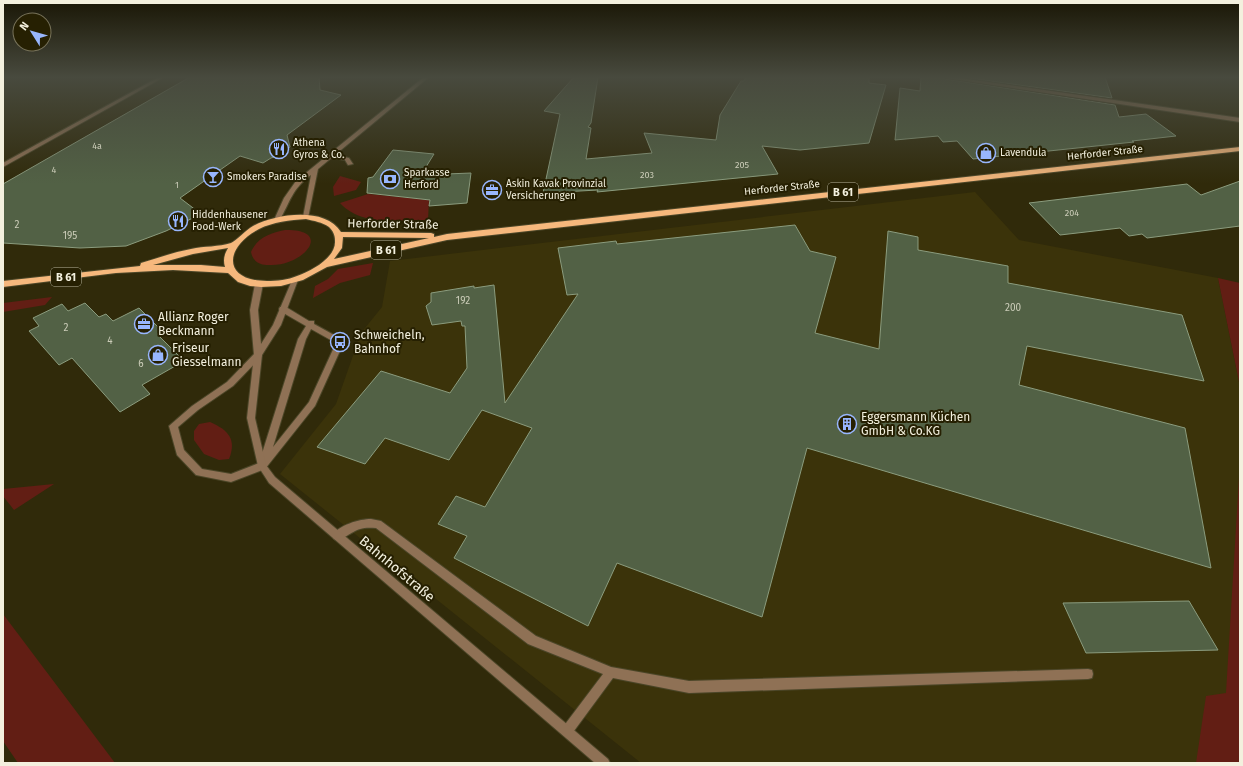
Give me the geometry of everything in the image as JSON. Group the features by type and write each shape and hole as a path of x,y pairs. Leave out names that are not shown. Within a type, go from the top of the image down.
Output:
{"main road":[{"name":"Herforder Straße","path":"326,264 447,237 1240,149"},
{"path":"306,217 328,223 335,228 339,234 340,244 335,254 318,270 295,280 283,283 258,284 239,279 229,270 227,262 228,254 233,245 241,237 252,230 277,220 306,217"},
{"name":"Herforder Straße","path":"339,234 447,237"},
{"name":"B 61","path":"129,270 192,251 233,245"},
{"name":"B 61","path":"3,284 129,270 207,267 229,270"}],"street":[{"path":"3,165 97,113"},
{"path":"277,220 298,182 383,113"},
{"path":"1190,113 1240,120"},
{"path":"329,156 347,160 350,164"},
{"path":"306,217 316,167"},
{"name":"Bahnhofstraße","path":"258,355 276,324 295,280"},
{"name":"Bahnhofstraße","path":"258,284 254,310 258,355 251,418 262,466 272,480 604,763"},
{"path":"258,355 230,384 174,426 180,452 199,472 231,478 262,466 312,404 340,342 310,323 283,309"},
{"path":"262,466 302,339 310,323"},
{"path":"337,536 353,525 367,523 378,524 532,640 611,672 689,687 1088,674"},
{"path":"567,732 611,672"}],"shaded area":[{"path":"340,176 361,182 356,190 334,196 333,187"},
{"path":"975,192 1019,240 1218,278 1240,387 1240,763 641,763 280,474 336,404 361,333 382,307 390,261"},
{"path":"368,194 429,200 428,220 393,221 369,219 359,216 340,203"},
{"path":"285,230 300,231 308,235 311,241 308,248 302,255 282,264 266,265 255,261 251,252 257,243 269,235"},
{"path":"373,263 370,275 340,283 313,298 315,286 328,279 338,269"},
{"path":"1218,278 1240,283 1240,387"},
{"path":"52,297 45,305 3,312 3,303"},
{"path":"210,422 222,428 229,436 232,446 229,459 219,460 204,454 194,440 194,431 199,424"},
{"path":"1240,461 1240,763 1196,763 1206,696 1226,693"},
{"path":"54,484 14,510 3,496 3,489"},
{"path":"3,614 115,763 18,763 3,741"}],"building":[{"path":"128,113 317,113 287,135 290,147 278,156 263,163 240,156 180,198 201,214 166,231 126,246 80,248 3,243 3,184"},
{"path":"553,113 593,113 591,123 588,127 591,128 586,159 652,153 644,133 716,140 721,113 878,113 869,143 800,150 762,146 778,174 597,192 598,190 543,193 560,114"},
{"path":"898,113 1118,113 1119,117 1146,114 1176,136 1132,141 1134,142 973,159 957,141 943,142 938,136 895,140"},
{"path":"393,150 434,154 421,175 471,173 467,203 429,206 430,200 367,193 368,178 373,177"},
{"path":"1240,181 1240,226 1147,238 1142,234 1129,236 1120,228 1060,235 1029,203 1187,184 1201,195"},
{"name":"Eggersmann Küchen GmbH & Co.KG","path":"795,225 810,251 836,257 815,333 879,349 888,231 918,237 918,250 1008,266 1008,283 1182,315 1204,381 1027,346 1019,385 1185,428 1211,568 807,448 762,617 617,563 588,626 454,558 467,536 438,524 456,496 485,507 532,428 482,410 449,460 385,438 365,464 317,447 381,371 450,393 467,368 465,326 462,326 461,321 432,325 426,306 431,302 431,293 474,286 474,288 494,285 505,403 578,294 567,295 558,248 616,241 617,244"},
{"path":"85,303 99,317 106,314 113,321 139,308 162,331 157,334 184,361 142,385 150,394 120,412 72,358 59,365 29,331 39,326 33,318 62,304 68,311"},
{"path":"1189,601 1218,650 1086,653 1063,603"}],"place":[{"name":"Athena Gyros & Co.","path":"279,149"},
{"name":"Lavendula","path":"986,153"},
{"name":"Smokers Paradise","path":"213,177"},
{"name":"Sparkasse Herford","path":"390,179"},
{"name":"Askin Kavak Provinzial Versicherungen","path":"492,190"},
{"name":"Hiddenhausener Food-Werk","path":"178,221"},
{"name":"Allianz Roger Beckmann","path":"144,324"},
{"name":"Schweicheln, Bahnhof","path":"340,342"},
{"name":"Friseur Giesselmann","path":"158,355"},
{"name":"Eggersmann Küchen GmbH & Co.KG","path":"847,424"}]}
